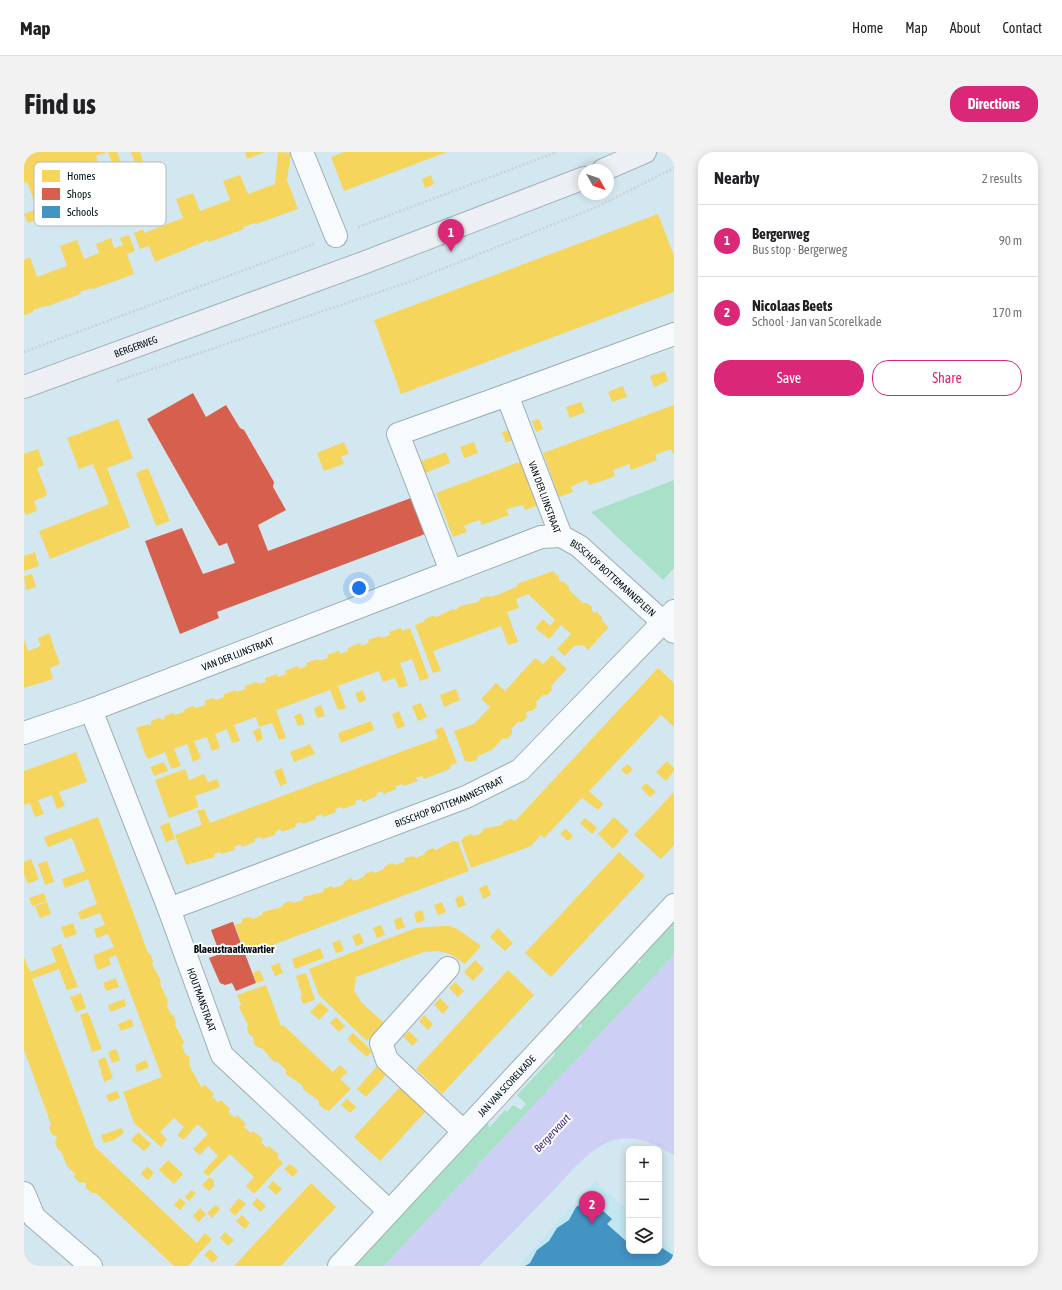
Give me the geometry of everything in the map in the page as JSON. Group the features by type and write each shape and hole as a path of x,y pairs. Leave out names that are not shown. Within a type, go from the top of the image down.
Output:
{"main road":[{"path":"614,165 645,152"},
{"name":"BERGERWEG","path":"24,387 363,263 578,180"}],"street":[{"path":"302,152 336,236"},
{"path":"451,571 398,434 674,334"},
{"name":"VAN DER LIJNSTRAAT","path":"24,733 91,710 541,537 561,536 507,395"},
{"name":"BISSCHOP BOTTEMANNEPLEIN","path":"561,536 579,546 671,622"},
{"name":"BISSCHOP BOTTEMANNESTRAAT","path":"169,909 466,797 520,770 671,622"},
{"name":"HOUTMANSTRAAT","path":"91,710 169,909 222,1055 389,1211"},
{"name":"JAN VAN SCORELKADE","path":"339,1266 674,905"},
{"path":"448,968 381,1043 387,1060 463,1131"},
{"path":"24,1193 29,1223 90,1266"}],"path":[{"path":"24,352 557,152"},
{"path":"115,382 412,281 599,206 674,168"}],"shaded area":[{"path":"595,1181 626,1208 626,1254 662,1254 662,1241 674,1251 674,1266 518,1266"}],"green space":[{"path":"674,480 674,568 663,580 591,512"},
{"path":"674,922 674,955 384,1266 354,1266 488,1122 489,1128 505,1110 507,1112 513,1105 521,1110 526,1104 517,1095 554,1056 555,1045 563,1041 577,1026 580,1028 582,1025 580,1023 637,962 639,964 641,961 640,959"}],"water":[{"name":"Bergervaart","path":"674,955 674,1155 662,1148 662,1146 658,1146 638,1139 614,1140 605,1143 578,1164 479,1266 384,1266"}],"building: Homes":[{"path":"24,152 107,152 96,156 98,162 34,162 34,201 27,182 24,183"},
{"path":"108,152 117,152 121,162 112,162"},
{"path":"131,152 140,152 143,161 135,162"},
{"path":"245,152 265,152 247,159"},
{"path":"278,152 291,153 287,180 298,209 243,227 244,229 209,242 208,240 155,262 149,246 140,249 134,233 143,229 144,233 166,226 166,225 183,218 176,199 193,193 200,211 230,200 223,181 240,175 248,194 275,184"},
{"path":"344,152 447,152 344,191 331,157"},
{"path":"431,175 434,184 425,188 422,179"},
{"path":"34,210 34,220 28,223 24,214"},
{"path":"658,214 674,256 674,292 401,394 374,320"},
{"path":"129,235 135,251 127,254 134,274 93,289 80,292 81,294 33,310 33,312 24,315 24,260 30,257 37,277 67,266 60,246 77,240 84,259 99,253 96,244 111,238 114,248 123,245 120,238"},
{"path":"665,371 668,381 654,387 650,376"},
{"path":"623,386 627,397 612,402 608,392"},
{"path":"581,402 585,412 570,418 566,407"},
{"path":"674,405 674,454 671,449 655,455 657,460 631,470 629,464 613,470 615,476 589,485 587,480 579,483 571,487 573,492 559,497 543,453"},
{"path":"118,419 133,458 107,468 130,527 50,559 39,531 109,504 93,464 79,469 67,438"},
{"path":"539,419 543,429 536,432 532,421"},
{"path":"509,430 513,440 506,443 502,432"},
{"path":"344,442 349,454 341,456 344,464 324,471 317,453"},
{"path":"474,442 478,453 464,458 460,447"},
{"path":"38,449 44,465 37,468 47,494 46,496 34,501 37,511 26,515 24,511 24,454"},
{"path":"446,452 450,463 423,474 419,462"},
{"path":"522,461 539,505 525,510 523,505 514,507 506,510 509,515 482,525 480,520 473,522 464,526 467,532 453,537 436,493"},
{"path":"148,468 170,521 156,526 136,473"},
{"path":"35,552 39,566 24,571 24,556"},
{"path":"553,571 559,577 559,581 564,582 569,587 569,590 583,603 587,603 592,607 592,611 594,613 597,612 602,617 602,621 609,627 588,650 583,645 574,646 565,656 557,649 571,634 561,625 549,639 535,628 543,619 550,626 555,620 528,594 516,599 519,608 507,612 518,642 508,645 501,626 433,651 441,671 433,673 415,625 424,622 425,619 432,616 436,617 453,609 456,610 460,606 478,602 481,598 500,594 518,586 517,584"},
{"path":"32,574 36,587 26,590 24,576"},
{"path":"401,628 402,631 410,628 429,678 420,681 412,659 400,663 408,686 399,688 395,678 383,682 379,671 338,686 346,708 338,710 330,690 276,710 286,738 279,740 272,723 259,727 256,717 234,725 240,741 232,743 227,729 215,734 220,748 212,751 207,737 194,741 201,758 193,762 187,744 174,749 181,766 171,769 165,752 148,759 145,754 136,728 148,724 151,725 151,721 159,718 164,720 165,716 172,713 175,715 184,712 185,709 193,706 196,708 205,705 205,701 213,698 216,700 224,697 224,694 245,689 245,686 256,682 258,684 266,682 265,678 277,674 278,677 286,674 285,671 298,666 299,669 307,666 306,663 318,659 319,661 328,658 327,655 339,651 340,654 348,651 348,648 360,643 361,646 369,643 368,640 380,636 381,638 390,635 389,632"},
{"path":"49,633 60,664 50,668 53,679 24,688 24,640 28,651 41,646 38,638"},
{"path":"552,655 567,669 551,686 552,690 547,695 543,695 536,702 537,706 532,711 526,713 527,717 522,722 518,722 512,728 512,734 507,739 503,738 492,750 478,756 477,760 470,762 465,761 454,731 474,724 490,707 481,699 496,683 505,691 535,658 543,664"},
{"path":"658,668 674,683 674,727 661,715 589,791 603,804 598,810 582,798 544,838 541,835 531,846 471,868 461,841 464,837 471,834 474,836 482,833 483,829 502,825 503,822 511,819 515,821"},
{"path":"456,689 460,700 444,707 440,695"},
{"path":"363,690 366,700 359,703 355,693"},
{"path":"421,703 427,717 418,721 412,706"},
{"path":"321,705 325,716 317,718 314,708"},
{"path":"399,711 405,726 397,729 392,714"},
{"path":"301,713 305,724 298,726 294,716"},
{"path":"371,721 374,730 341,743 338,733"},
{"path":"443,727 457,763 450,766 450,769 424,779 422,776 416,778 418,781 404,786 402,784 396,786 396,789 384,794 382,791 376,794 377,796 363,802 361,799 355,801 356,804 343,809 341,807 335,809 336,812 323,817 321,814 315,817 316,819 303,824 301,822 295,824 296,827 282,832 280,829 275,832 275,835 262,839 260,837 254,839 255,842 242,847 240,844 234,847 235,850 221,854 220,852 214,854 215,857 186,865 175,835 202,825 197,811 204,809 210,823 438,738 435,730"},
{"path":"260,728 263,739 257,742 253,731"},
{"path":"310,744 315,754 294,762 290,752"},
{"path":"76,752 87,782 59,792 65,806 57,809 52,795 38,800 44,814 35,817 30,803 24,805 24,771"},
{"path":"667,761 674,768 674,771 666,781 656,772"},
{"path":"164,762 168,771 154,776 150,767"},
{"path":"627,764 633,769 627,775 621,770"},
{"path":"282,768 287,783 280,786 274,771"},
{"path":"185,769 189,780 204,774 208,782 217,779 220,787 195,796 199,807 169,818 155,780"},
{"path":"646,783 656,792 650,797 641,788"},
{"path":"674,792 674,845 661,859 634,835"},
{"path":"98,817 148,953 151,955 153,961 152,964 161,981 160,984 168,1001 167,1006 171,1014 174,1016 176,1022 175,1025 184,1042 182,1046 186,1055 189,1056 190,1067 201,1087 205,1085 214,1094 212,1097 218,1102 221,1100 230,1109 228,1112 235,1118 237,1115 246,1124 244,1127 251,1133 253,1131 263,1139 261,1142 267,1148 269,1146 279,1155 277,1157 283,1163 254,1194 246,1186 254,1177 230,1154 208,1176 203,1172 218,1156 208,1146 200,1155 193,1149 208,1134 198,1124 183,1140 177,1135 184,1127 174,1118 160,1132 167,1139 161,1147 134,1123 123,1092 162,1077 116,955 109,958 111,965 98,970 95,963 94,955 114,947 108,934 97,938 94,929 105,925 100,913 81,920 78,912 97,904 88,879 65,888 62,879 85,871 72,838 48,847 44,837"},
{"path":"614,817 629,831 613,849 598,834"},
{"path":"585,818 597,828 592,834 580,823"},
{"path":"169,822 175,839 166,842 160,826"},
{"path":"566,829 573,836 568,841 560,834"},
{"path":"453,841 458,842 469,871 246,955 235,925 242,923 242,919 250,917 253,919 262,915 263,912 282,907 283,904 290,901 293,903 303,900 303,897 323,892 324,889 331,886 334,888 343,885 344,882 351,878 354,881 364,877 365,874 372,871 375,873 392,863 395,865 404,862 405,858 413,856 416,858 425,854 426,851 433,848 436,850"},
{"path":"619,852 645,876 551,977 525,953"},
{"path":"31,859 39,879 28,884 24,874 24,862"},
{"path":"47,861 54,882 45,885 38,864"},
{"path":"487,885 491,895 483,899 479,888"},
{"path":"44,893 47,901 32,906 29,898"},
{"path":"462,895 466,905 458,908 455,898"},
{"path":"47,902 51,914 40,918 35,906"},
{"path":"442,902 446,912 438,915 434,905"},
{"path":"422,910 425,920 417,923 414,913"},
{"path":"401,917 405,927 397,930 394,920"},
{"path":"73,923 77,934 65,938 61,927"},
{"path":"381,925 385,935 377,938 373,928"},
{"path":"450,926 459,930 481,946 465,964 452,955 439,951 424,952 356,977 354,991 362,1003 384,1023 367,1041 319,995 309,969 416,928"},
{"path":"498,928 513,943 505,951 490,937"},
{"path":"360,933 364,943 356,946 352,936"},
{"path":"340,940 344,951 336,953 332,943"},
{"path":"61,944 78,987 67,990 59,969 32,979 95,1147 197,1243 205,1233 212,1239 188,1266 174,1266 96,1193 92,1193 86,1188 86,1184 84,1182 80,1183 74,1177 75,1174 67,1166 61,1151 58,1150 55,1142 57,1139 56,1136 52,1135 49,1128 51,1124 24,1050 24,957 30,972 56,962 51,948"},
{"path":"320,948 324,958 295,969 292,959"},
{"path":"475,960 484,969 473,981 464,972"},
{"path":"279,963 283,973 275,976 271,966"},
{"path":"260,970 264,981 256,983 253,973"},
{"path":"508,970 534,995 442,1094 416,1069"},
{"path":"306,973 315,1000 303,1004 300,996 307,993 302,995 296,976"},
{"path":"116,978 119,987 106,991 103,983"},
{"path":"455,982 464,991 458,997 449,988"},
{"path":"266,985 281,1026 283,1025 333,1072 340,1065 347,1072 340,1079 351,1089 329,1111 319,1105 319,1101 303,1089 303,1086 286,1074 286,1070 278,1062 274,1062 262,1048 259,1048 254,1044 253,1037 249,1034 247,1028 248,1025 239,1007 241,1004 237,995"},
{"path":"81,993 86,1008 76,1012 70,997"},
{"path":"440,998 449,1007 443,1014 434,1005"},
{"path":"124,999 126,1006 110,1012 108,1005"},
{"path":"320,1002 329,1010 319,1020 310,1012"},
{"path":"88,1012 102,1049 92,1052 80,1015"},
{"path":"424,1015 433,1024 428,1030 419,1021"},
{"path":"336,1017 345,1026 339,1032 330,1023"},
{"path":"131,1019 134,1026 121,1031 118,1024"},
{"path":"409,1031 418,1040 413,1046 403,1037"},
{"path":"353,1033 372,1051 367,1057 347,1039"},
{"path":"116,1049 120,1060 112,1063 108,1052"},
{"path":"105,1057 113,1078 104,1082 98,1060"},
{"path":"146,1060 149,1067 137,1072 135,1065"},
{"path":"377,1066 386,1075 366,1097 357,1089"},
{"path":"400,1087 426,1111 380,1161 354,1137"},
{"path":"117,1091 120,1098 109,1102 106,1095"},
{"path":"347,1099 356,1107 350,1113 341,1105"},
{"path":"122,1128 124,1133 114,1140 104,1143 101,1135"},
{"path":"138,1132 151,1144 144,1151 131,1140"},
{"path":"168,1160 183,1174 174,1184 159,1170"},
{"path":"290,1164 298,1171 293,1177 284,1169"},
{"path":"147,1166 154,1173 148,1180 141,1174"},
{"path":"210,1177 214,1181 214,1186 209,1191 202,1185"},
{"path":"273,1181 282,1189 276,1195 268,1187"},
{"path":"311,1183 336,1207 281,1266 234,1266"},
{"path":"191,1190 196,1193 189,1201 185,1197"},
{"path":"180,1198 186,1203 180,1210 174,1205"},
{"path":"239,1198 246,1204 235,1216 229,1210"},
{"path":"257,1198 266,1206 261,1212 252,1204"},
{"path":"216,1205 220,1209 212,1218 207,1213"},
{"path":"200,1208 206,1214 199,1222 193,1216"},
{"path":"242,1215 250,1223 245,1229 236,1221"},
{"path":"225,1232 234,1240 228,1246 220,1238"},
{"path":"210,1249 218,1257 213,1263 204,1255"}],"building: Shops":[{"path":"193,393 206,417 226,405 240,428 244,430 274,482 273,487 286,510 258,525 268,551 411,498 425,534 217,612 219,618 180,634 145,541 182,528 203,574 235,563 227,543 219,546 147,419"},
{"path":"232,922 256,983 236,991 232,983 225,985 220,983 209,958 220,954 211,930"}],"building: Schools":[{"path":"590,1199 612,1219 607,1224 626,1241 626,1254 662,1254 662,1248 673,1255 674,1266 525,1266 530,1263 537,1250 549,1241 557,1228 569,1220 576,1207"}],"place":[{"name":"Bergerweg","path":"451,252"},
{"name":"Nicolaas Beets","path":"592,1224"}],"district":[{"name":"Blaeustraatkwartier","path":"234,949"}]}
